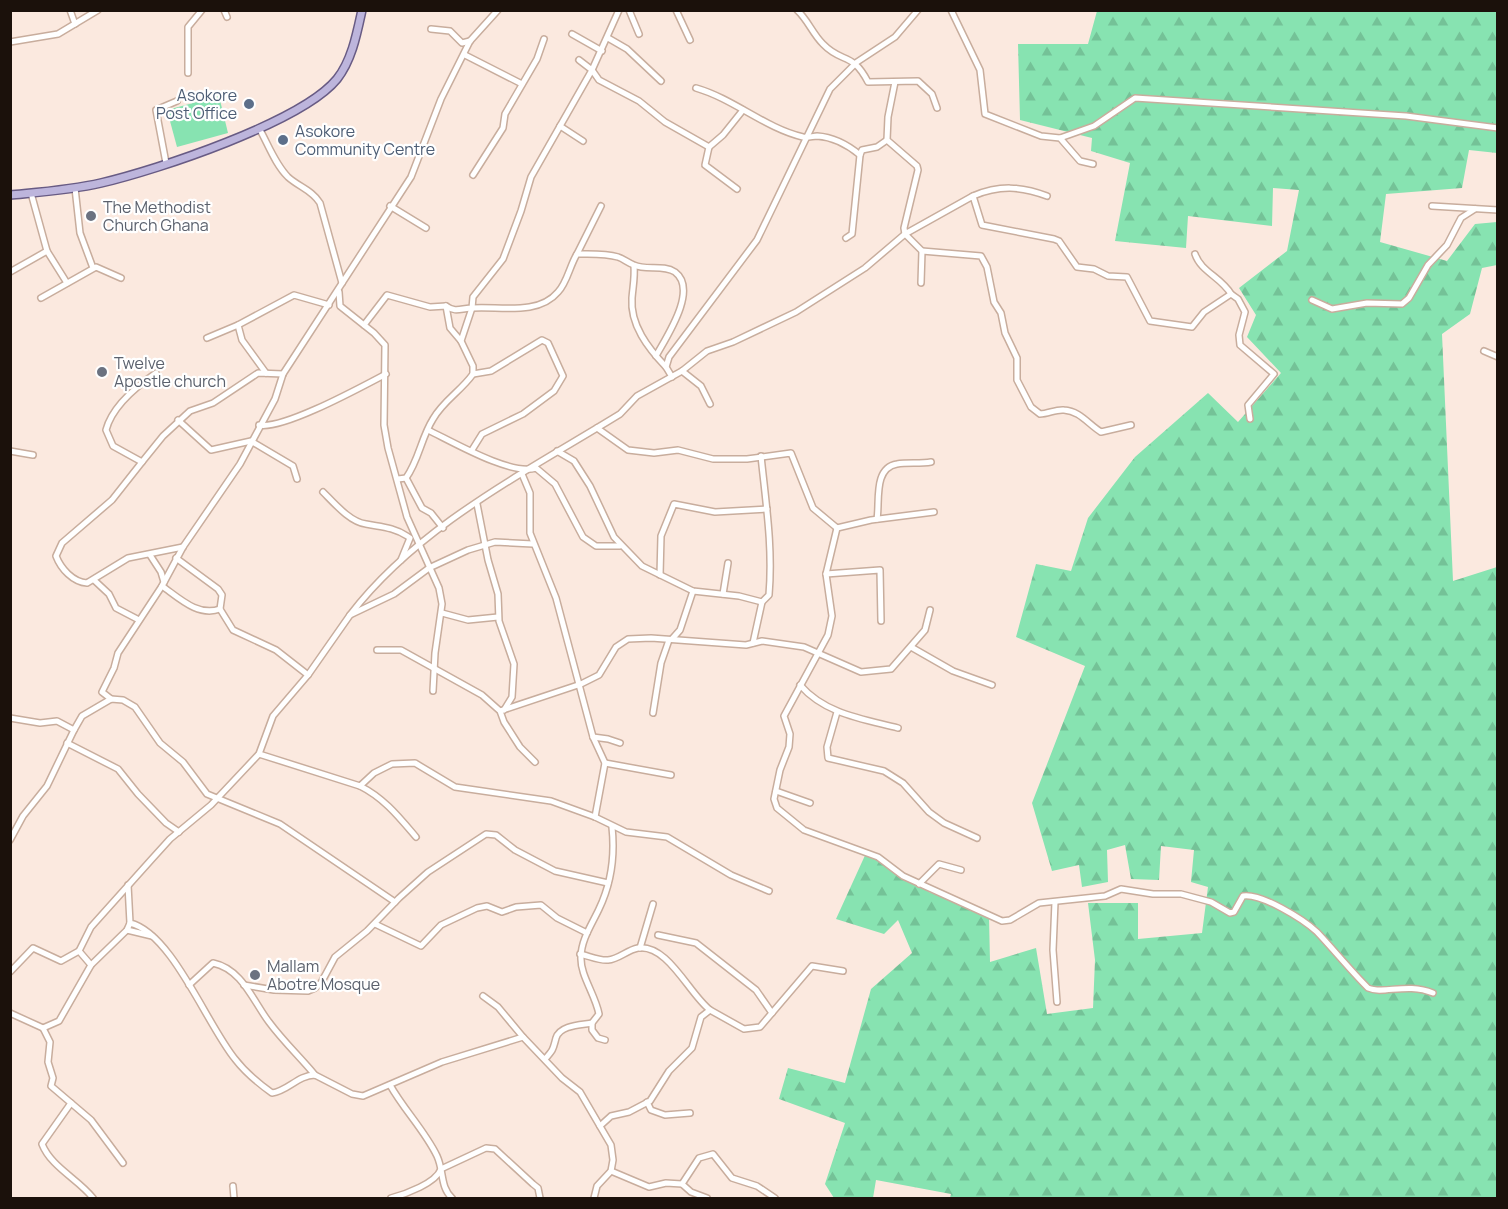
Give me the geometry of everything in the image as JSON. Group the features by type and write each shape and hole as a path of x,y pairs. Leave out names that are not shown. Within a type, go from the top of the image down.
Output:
{"main road":[{"path":"10,195 75,188 120,178 259,128 304,107 336,80 353,46 362,10"}],"street":[{"path":"70,10 75,24"},
{"path":"10,42 58,34 98,10"},
{"path":"188,73 188,27 202,10"},
{"path":"224,10 227,17"},
{"path":"395,902 279,824 207,794 183,762 160,743 135,707 123,700 111,699 102,692 114,668 118,653 163,584 183,547 240,464 275,399 283,374 390,206 411,177 441,99 470,41 498,10"},
{"path":"461,341 477,291 507,251 531,177 592,70 619,10"},
{"path":"629,10 639,34"},
{"path":"676,10 690,40"},
{"path":"797,10 832,52 857,63 868,82 895,82 911,79 922,83 932,94 937,108"},
{"path":"666,367 675,346 757,240 830,89 857,63 895,37 918,10"},
{"path":"951,11 980,70 985,114 1041,136 1059,138 1094,126 1135,98 1406,116 1497,128"},
{"path":"431,29 450,31 462,43 470,41"},
{"path":"572,34 602,51"},
{"path":"608,38 627,49 661,81"},
{"path":"473,175 503,128 505,114 537,59 544,39"},
{"path":"465,55 522,84"},
{"path":"579,60 592,70 599,80 639,101 665,122 709,147"},
{"path":"895,82 888,117 888,140 918,170 905,234"},
{"path":"696,88 728,100 742,110 805,138 818,136 843,143 860,155"},
{"path":"166,163 156,111 177,101"},
{"path":"737,189 705,165 709,147 723,135 742,110"},
{"path":"561,126 583,141"},
{"path":"259,128 281,169 290,178 315,194 320,203 343,282 338,296 340,306 385,345 384,424 407,517 439,588 442,613 433,691"},
{"path":"1059,138 1080,161 1093,164"},
{"path":"846,238 852,234 862,150 877,147 888,140"},
{"path":"75,188 80,233 93,268"},
{"path":"10,972 33,948 61,961 68,960 79,951 91,927 128,885 259,754 273,716 308,675 374,584 420,544 524,472 620,414 637,396 682,371 707,351 733,342 816,300 865,268 905,234 973,196 987,190 1024,188 1047,196"},
{"path":"31,193 47,251 67,283"},
{"path":"973,196 982,225 1054,239 1059,242 1077,267 1094,269 1108,276 1127,278 1150,321 1192,327 1204,312 1231,294"},
{"path":"390,206 426,228"},
{"path":"364,325 387,295 430,307 446,306 457,311 472,308 515,309 540,304 558,293 601,206"},
{"path":"1432,206 1497,210"},
{"path":"1312,300 1332,309 1367,303 1402,304 1409,298 1428,265 1447,245 1461,218 1475,209"},
{"path":"905,234 922,251 981,256 987,267 994,302 1001,313 1005,333 1017,358 1017,380 1031,407 1040,414 1065,410 1074,412 1101,432 1131,425"},
{"path":"10,272 47,251"},
{"path":"921,283 922,251"},
{"path":"576,254 616,256 634,266 665,269 675,273 681,280 682,301 677,318 673,329 656,356"},
{"path":"1195,254 1198,265 1224,283 1231,294 1239,299 1245,312 1239,336 1240,345 1274,374 1248,405 1250,419"},
{"path":"634,266 633,315 636,326 672,377"},
{"path":"41,298 93,268 99,268 121,278"},
{"path":"207,338 238,325 294,295 329,305"},
{"path":"446,306 450,328 461,341 473,366 473,374"},
{"path":"238,325 242,340 266,372"},
{"path":"406,478 421,453 428,430 446,400 473,374 491,371 542,340 548,342 563,376 554,391 523,414 482,434 472,450"},
{"path":"1484,351 1497,357"},
{"path":"682,371 701,386 710,404"},
{"path":"183,547 122,561 87,583 73,579 56,556 62,543 112,500 178,420 190,411 213,403 251,376 266,372 283,374"},
{"path":"142,462 113,446 106,430 112,416 130,394 156,373"},
{"path":"259,425 276,425 339,399 386,374"},
{"path":"178,420 211,450 251,441 293,466 297,479"},
{"path":"597,428 628,450 654,453 678,450 712,459 793,455 813,508 837,528"},
{"path":"428,430 494,463 511,465 524,472 530,493 528,523 556,598 581,684 593,738 605,763 595,816"},
{"path":"10,451 33,455"},
{"path":"557,451 574,461 590,486 620,546 642,566 693,591 762,602"},
{"path":"753,643 762,602 769,595 772,561 761,456"},
{"path":"877,519 880,479 883,472 896,464 931,462"},
{"path":"524,472 536,468 555,484 583,537 596,546 620,546"},
{"path":"398,478 406,478"},
{"path":"406,478 422,508 432,513 443,528"},
{"path":"323,492 346,514 365,524 378,525 410,538 400,562"},
{"path":"477,504 498,594 498,617 514,664 512,697 502,711"},
{"path":"660,575 661,536 674,504 715,512 767,509"},
{"path":"837,528 877,519 934,512"},
{"path":"837,528 826,573 832,616 828,635 816,653 784,716 790,734 789,747 774,799 777,808 804,830 878,857 903,876 1002,921 1010,920 1039,903 1105,896 1121,889 1153,894 1181,894 1210,902 1230,913 1234,912 1240,898 1256,896 1295,916 1317,933 1368,988 1376,991 1414,987 1433,993"},
{"path":"351,615 394,594 429,568 447,558 498,542 534,544"},
{"path":"150,555 161,572 163,584 197,609 212,612 220,609"},
{"path":"176,558 218,589 222,595 220,609 233,630 276,650 308,675"},
{"path":"723,594 728,562"},
{"path":"826,573 880,570 881,621"},
{"path":"94,580 108,594 116,608 139,620"},
{"path":"653,713 661,663 670,639 680,630 693,591"},
{"path":"502,711 581,684 599,675 616,647 628,639 670,639 746,645 762,641 804,647 845,667 861,672 891,669 924,630 930,610"},
{"path":"442,613 468,621 498,617"},
{"path":"910,646 953,670 992,685"},
{"path":"377,650 401,650 482,695 502,711 504,722 520,747 535,762"},
{"path":"800,685 810,697 837,712 898,728"},
{"path":"10,840 23,816 47,786 82,716 111,699"},
{"path":"837,712 827,747 828,758 884,771 903,783 929,812 944,823 977,838"},
{"path":"10,718 40,723 57,721 74,730"},
{"path":"593,738 620,743"},
{"path":"67,743 118,769 166,823 179,832"},
{"path":"259,754 360,786 376,794 416,837"},
{"path":"360,786 374,773 392,764 409,762 455,786 551,801 595,816 612,827 667,837 731,874 769,891"},
{"path":"605,763 671,775"},
{"path":"776,791 810,803"},
{"path":"605,1040 598,1038 592,1030 592,1023 599,1014 596,997 581,969 580,954 608,883 613,860 612,827"},
{"path":"244,984 274,990 308,991 315,988 321,983 335,957 375,924 428,872 491,833 538,864 566,875 580,875 608,883"},
{"path":"919,884 939,864 961,870"},
{"path":"43,1028 59,1021 91,965 127,930 130,923 128,885"},
{"path":"1055,902 1053,950 1057,1002"},
{"path":"640,948 653,904"},
{"path":"375,924 421,946 441,925 477,908 487,906 502,912 516,907 541,905 557,918 587,933"},
{"path":"130,923 146,928 189,985 235,1059 261,1085 272,1093 278,1092 297,1080 315,1075"},
{"path":"127,930 152,936"},
{"path":"658,935 696,943 756,990 772,1013"},
{"path":"580,954 607,961 640,948 656,951 664,957 696,997 710,1010 744,1029 760,1027 812,966 843,971"},
{"path":"79,951 91,965"},
{"path":"189,985 213,963 226,968 244,984 270,1023 315,1075 352,1094 363,1096 442,1062 523,1037"},
{"path":"483,996 498,1007 562,1078 580,1092 611,1145 611,1171 597,1186 594,1198"},
{"path":"600,1126 611,1116 629,1112 647,1102 655,1094 669,1071 692,1048 701,1017 710,1010"},
{"path":"10,1012 43,1028 50,1042 48,1062 53,1078 51,1086 92,1120 123,1163"},
{"path":"545,1059 556,1048 557,1036 564,1028 592,1023"},
{"path":"390,1085 430,1143 441,1168 444,1191 452,1198"},
{"path":"647,1102 651,1110 665,1115 690,1113"},
{"path":"71,1103 42,1144 48,1155 78,1180 93,1198"},
{"path":"391,1198 406,1195 438,1177 441,1168 486,1148 495,1149 538,1188 540,1198"},
{"path":"682,1184 699,1158 713,1154 732,1178 757,1186 775,1198"},
{"path":"611,1171 649,1187 666,1183 682,1184 691,1192 707,1198"},
{"path":"232,1186 234,1198"}],"green space":[{"path":"1097,11 1497,11 1497,153 1469,150 1462,188 1386,194 1380,242 1447,261 1475,224 1497,222 1497,265 1482,268 1470,314 1442,334 1453,581 1497,567 1497,1198 950,1198 951,1194 876,1180 873,1198 834,1198 825,1184 845,1123 779,1099 788,1068 845,1083 871,989 912,953 898,920 884,934 836,919 867,851 929,892 989,916 990,962 1036,948 1047,1014 1093,1008 1095,960 1088,903 1138,903 1138,939 1202,933 1208,887 1191,882 1194,850 1161,846 1159,880 1131,879 1125,845 1107,850 1108,882 1082,887 1079,865 1052,871 1032,803 1085,666 1016,637 1036,564 1071,571 1088,518 1135,457 1208,393 1238,422 1281,373 1247,337 1256,315 1239,288 1287,251 1299,190 1273,188 1272,226 1188,216 1186,248 1115,241 1130,163 1091,151 1092,138 1020,120 1018,44 1088,44"},
{"path":"219,96 228,133 177,147 167,110"}],"place":[{"name":"Asokore Post Office","path":"249,104"},
{"name":"Asokore Community Centre","path":"283,140"},
{"name":"The Methodist Church Ghana","path":"91,216"},
{"name":"Twelve Apostle church","path":"102,372"},
{"name":"Mallam Abotre Mosque","path":"255,975"}]}
